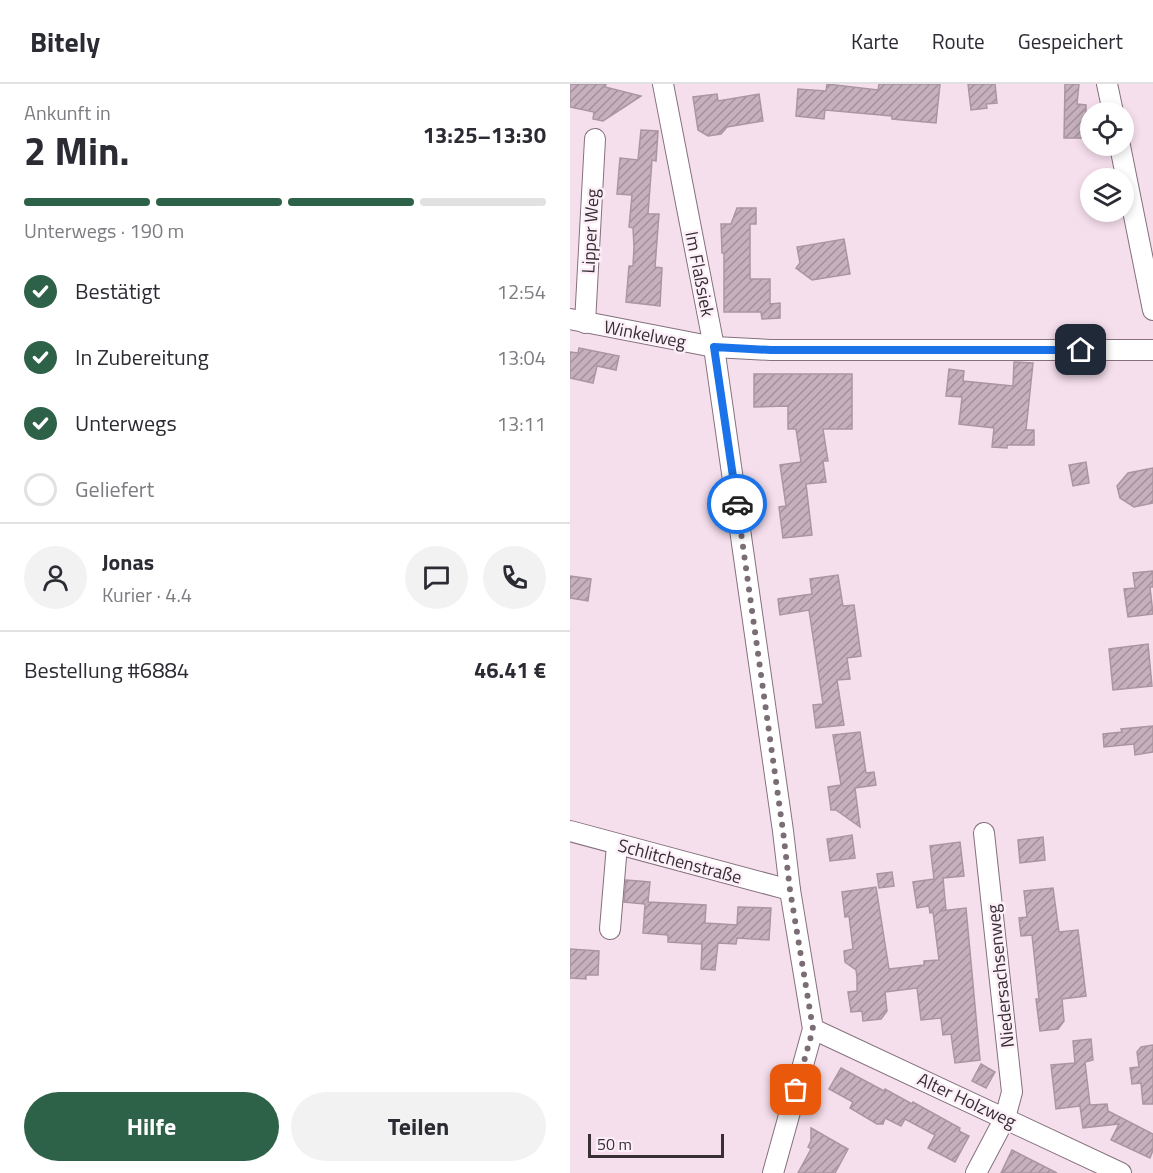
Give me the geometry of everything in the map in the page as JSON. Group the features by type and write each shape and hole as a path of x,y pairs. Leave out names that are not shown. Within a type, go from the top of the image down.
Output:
{"street":[{"name":"Im Flaßsiek","path":"663,84 714,347 790,890 813,1029 773,1173"},
{"path":"1107,84 1111,102"},
{"name":"Lipper Weg","path":"578,321 596,139"},
{"path":"1122,156 1153,310"},
{"name":"Winkelweg","path":"578,321 714,347 771,350 1153,350"},
{"name":"Schlitchenstraße","path":"570,831 790,890"},
{"name":"Niedersachsenweg","path":"976,1173 1005,1118 1012,1092 984,833"},
{"path":"610,929 617,845"},
{"name":"Alter Holzweg","path":"813,1029 1121,1173"}],"building":[{"path":"570,84 606,84 605,87 641,96 603,121 593,119 594,112 570,107"},
{"path":"827,84 878,90 879,84 940,84 936,123 892,119 892,116 825,110 824,119 796,116 798,89 826,91"},
{"path":"968,84 995,84 997,103 986,104 987,108 971,110"},
{"path":"1065,84 1079,84 1077,104 1080,104 1080,138 1064,138"},
{"path":"717,94 718,101 759,94 763,121 727,127 721,134 708,136 698,130 693,97"},
{"path":"641,130 658,131 656,161 652,160 648,214 659,214 655,267 662,268 660,306 626,302 629,266 633,266 633,228 629,227 632,195 617,194 620,158 638,160"},
{"path":"737,208 756,208 756,224 750,224 750,279 770,279 770,304 780,303 780,318 762,319 761,312 724,312 724,253 722,253 721,224 731,224"},
{"path":"844,239 850,274 812,280 796,268 800,263 797,247"},
{"path":"579,348 619,356 616,370 597,366 593,383 570,378 570,352 578,353"},
{"path":"1014,362 1033,363 1026,430 1034,430 1034,445 992,447 994,428 959,424 962,397 946,396 949,369 964,371 963,381 1013,386"},
{"path":"754,374 852,374 852,429 823,429 828,461 823,461 826,482 806,484 812,535 783,538 779,507 786,506 780,465 801,462 796,429 788,429 788,406 754,407"},
{"path":"1086,462 1089,483 1073,486 1069,465"},
{"path":"1153,468 1153,503 1134,507 1120,498 1117,486 1128,473"},
{"path":"1153,571 1153,587 1150,587 1153,614 1128,617 1124,589 1135,588 1133,573"},
{"path":"838,575 843,606 854,605 861,656 847,658 850,679 837,680 844,725 816,728 813,705 823,704 809,610 780,615 778,599 812,594 810,579"},
{"path":"570,576 591,579 588,601 570,598"},
{"path":"1148,644 1152,686 1113,690 1109,649"},
{"path":"1153,726 1153,752 1135,755 1134,744 1104,747 1103,734 1122,732 1121,729"},
{"path":"860,732 866,773 874,772 876,785 855,788 860,827 836,810 831,810 828,787 841,785 833,735"},
{"path":"852,835 855,858 830,861 827,839"},
{"path":"1043,837 1045,860 1020,863 1018,840"},
{"path":"960,842 964,876 943,878 946,910 940,911 966,908 980,1060 955,1063 951,1034 943,1035 941,1018 921,1020 917,988 885,992 887,1011 881,1019 863,1021 862,1011 851,1012 848,992 857,991 857,977 856,970 845,962 844,951 853,949 849,916 845,917 842,892 876,887 889,969 924,965 924,961 939,960 933,912 930,913 929,906 917,908 913,882 934,879 930,846"},
{"path":"892,872 894,886 879,888 877,874"},
{"path":"626,880 650,882 648,902 706,905 705,923 737,925 738,907 771,908 769,940 737,938 736,944 718,943 715,970 701,969 702,944 668,942 668,935 643,933 645,904 624,902"},
{"path":"1053,888 1059,932 1078,930 1086,996 1062,999 1064,1021 1058,1029 1040,1031 1032,935 1021,936 1019,918 1027,917 1024,891"},
{"path":"570,949 599,951 598,975 586,975 586,979 570,978"},
{"path":"1091,1039 1093,1060 1085,1062 1090,1105 1107,1104 1108,1111 1153,1134 1153,1150 1150,1158 1111,1140 1119,1124 1083,1128 1080,1106 1056,1109 1051,1065 1075,1063 1073,1041"},
{"path":"1153,1045 1153,1104 1143,1104 1141,1083 1132,1084 1130,1068 1139,1067 1137,1052 1141,1047"},
{"path":"981,1064 995,1072 986,1088 972,1081"},
{"path":"841,1068 884,1091 885,1089 912,1104 913,1102 960,1128 959,1131 969,1136 955,1162 928,1148 935,1135 905,1119 901,1126 885,1118 883,1124 877,1124 850,1108 853,1102 829,1089"},
{"path":"811,1128 848,1149 835,1173 798,1173 811,1149 808,1147 811,1141"},
{"path":"1012,1150 1057,1173 1001,1173"}],"way so far":[{"path":"737,504 790,890 813,1029 796,1090"}],"route":[{"path":"737,504 714,347 771,350 1081,350"}]}
